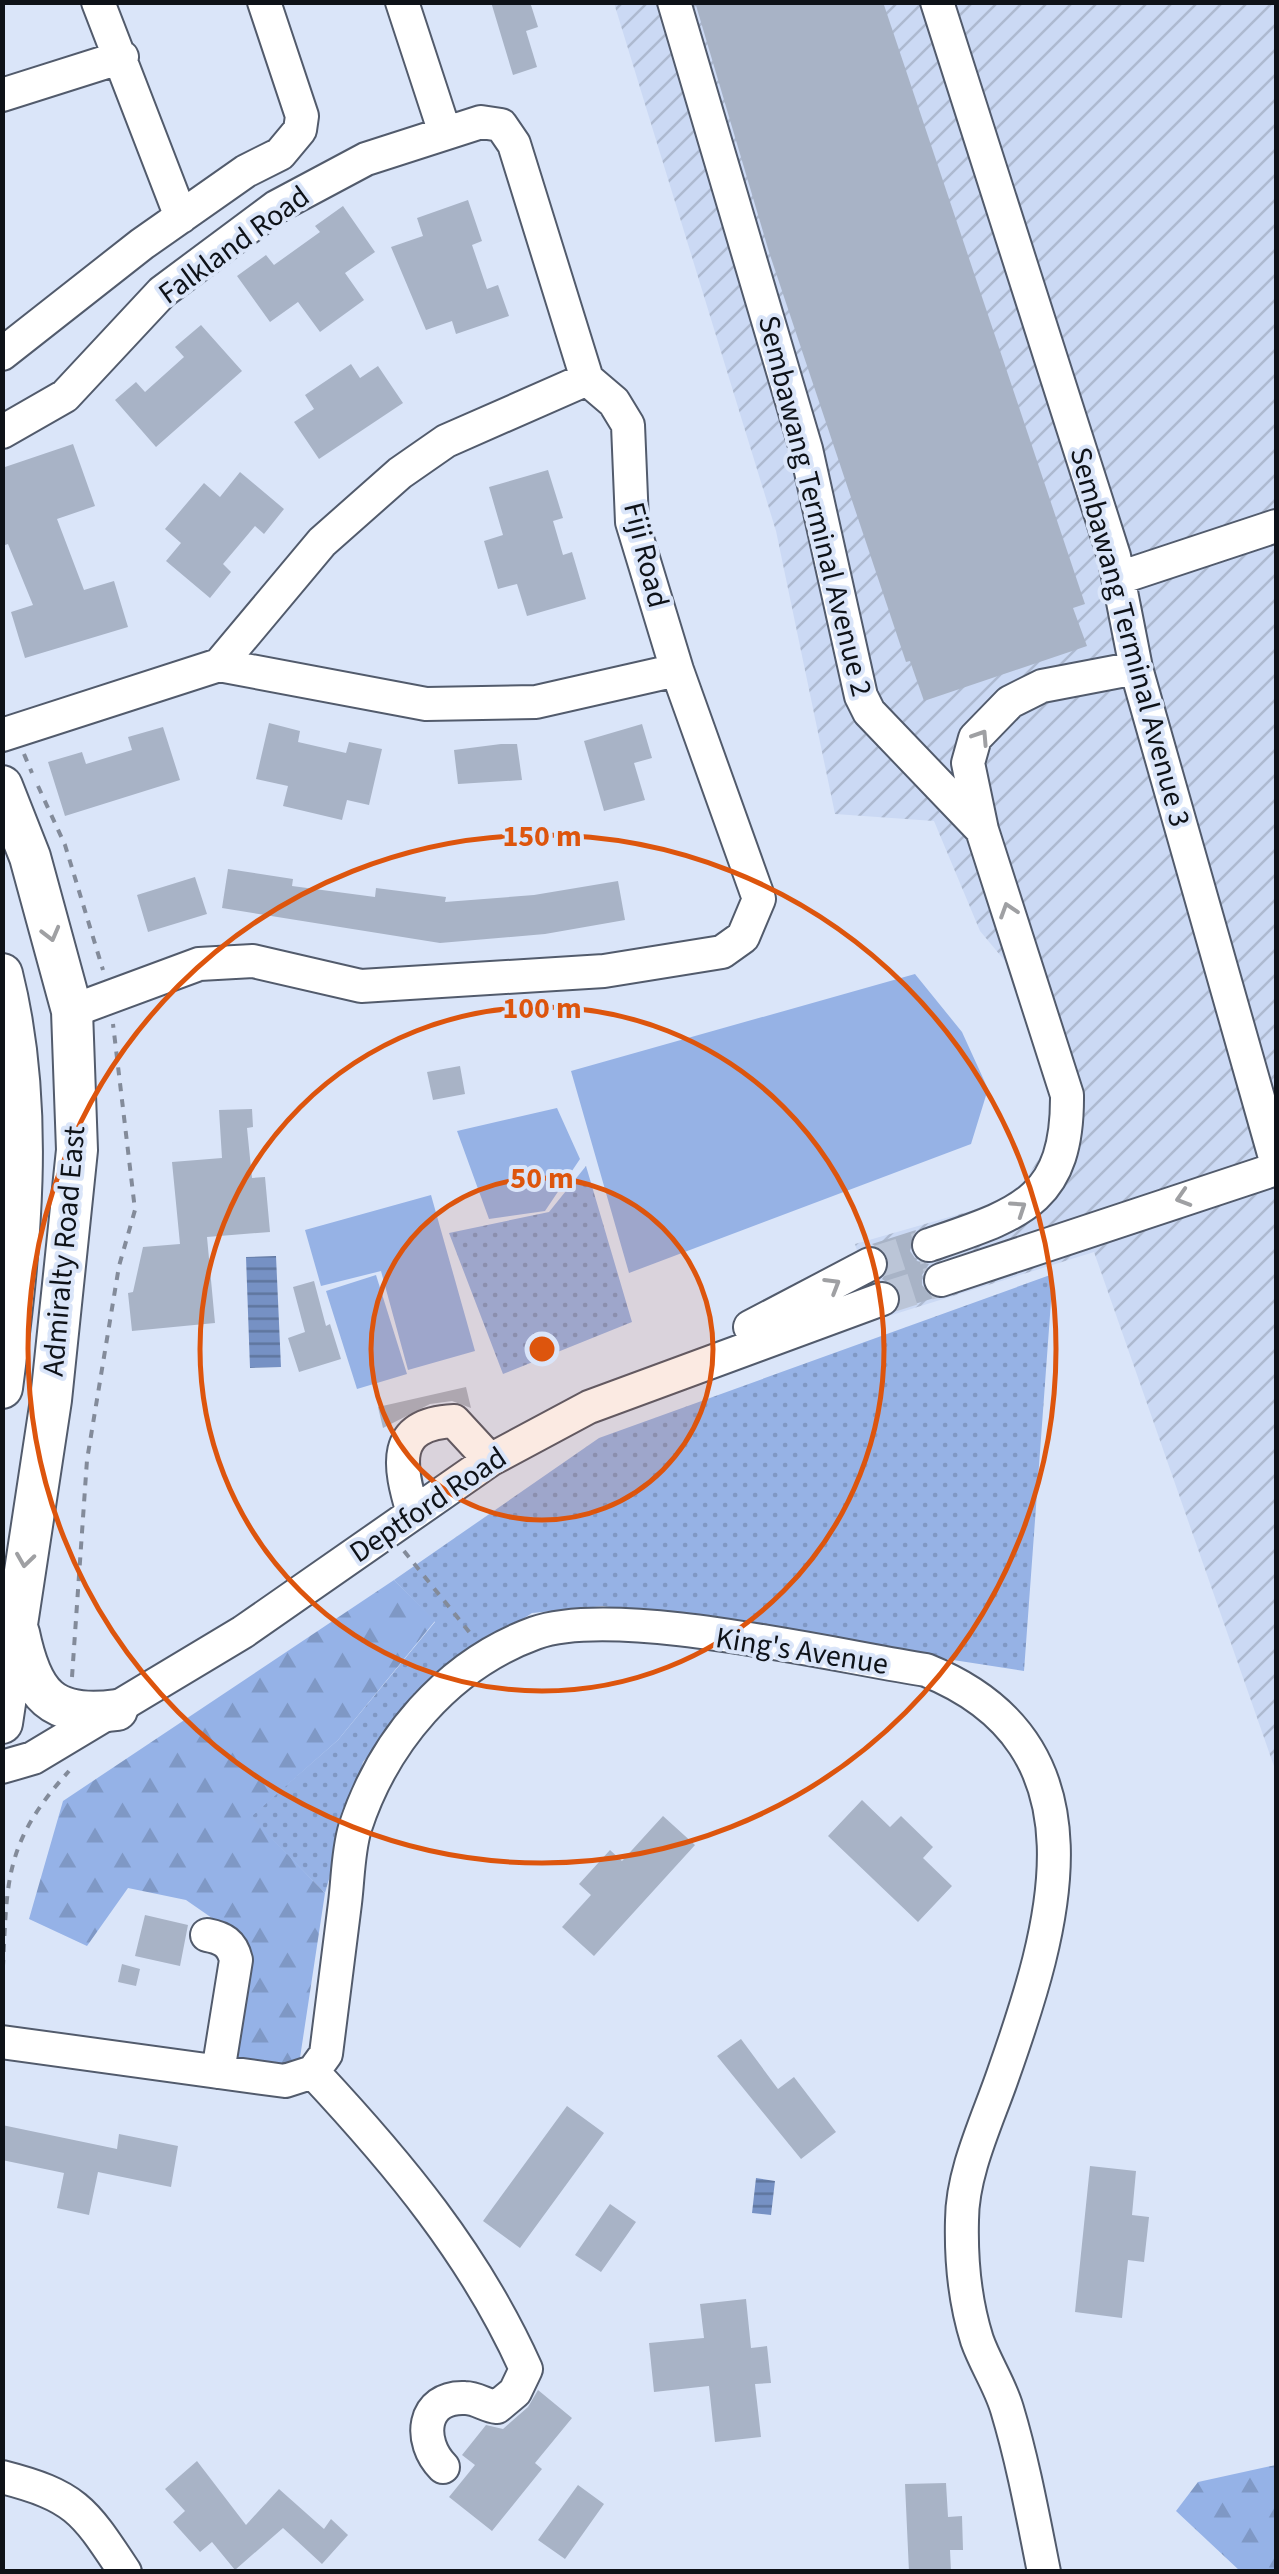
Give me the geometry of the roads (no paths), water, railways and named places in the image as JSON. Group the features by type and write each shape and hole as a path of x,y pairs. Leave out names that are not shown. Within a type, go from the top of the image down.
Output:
{"main road":[{"name":"Admiralty Road East","path":"2,786 30,858 72,1011 77,1150 51,1400 2,1722"},
{"name":"Admiralty Road East","path":"2,974 13,1016 24,1151 2,1388"},
{"path":"16,1619 28,1673 54,1703 81,1715 118,1710"}],"street":[{"path":"98,2 181,217"},
{"path":"2,354 181,217 246,171 280,154 300,130 302,116 264,2"},
{"path":"402,2 445,133"},
{"name":"Sembawang Terminal Avenue 2","path":"674,2 806,450 861,696 868,712 982,830 1066,1095 1062,1157 1042,1190 1014,1214 930,1245"},
{"name":"Sembawang Terminal Avenue 3","path":"938,2 1118,578 1136,668 1276,1161"},
{"path":"2,95 122,57"},
{"name":"Falkland Road","path":"2,432 65,396 162,292 276,208 366,160 482,122 501,125"},
{"name":"Fiji Road","path":"72,1011 199,964 253,961 361,986 604,971 722,952 742,938 759,900 678,670 632,522 628,425 614,402 587,379 514,144 501,125"},
{"path":"219,665 322,542 400,473 446,442 587,379"},
{"path":"1118,578 1276,526"},
{"path":"2,736 219,665 426,704 536,702 678,670"},
{"path":"982,830 968,763 976,738 1010,702 1042,686 1136,668"},
{"path":"2,1160 19,1206"},
{"path":"941,1280 1276,1169"},
{"path":"584,1409 870,1264"},
{"name":"Deptford Road","path":"2,1767 33,1758 118,1710 243,1632 490,1460 584,1409 882,1299"},
{"path":"413,1513 400,1472 402,1448 414,1433 433,1422 454,1421 490,1460"},
{"name":"King's Avenue","path":"314,2072 326,2054 354,1833 375,1772 407,1725 487,1658 536,1632 599,1624 648,1626 926,1670 987,1701 1014,1730 1048,1788 1057,1856 1052,1901 1014,2043 977,2149 962,2214 963,2267 977,2338 1017,2442 1044,2572"},
{"path":"206,1935 222,1938 234,1949 236,1960 218,2072"},
{"path":"2,2042 286,2081 314,2072 432,2206 484,2286 526,2370 515,2392 497,2408 464,2397 448,2400 436,2410 426,2423 424,2434 433,2457 443,2467"},
{"path":"2,2477 66,2498 90,2519 125,2572"}],"tunnel":[{"path":"870,1264 929,1245"},
{"path":"882,1299 941,1280"}]}
